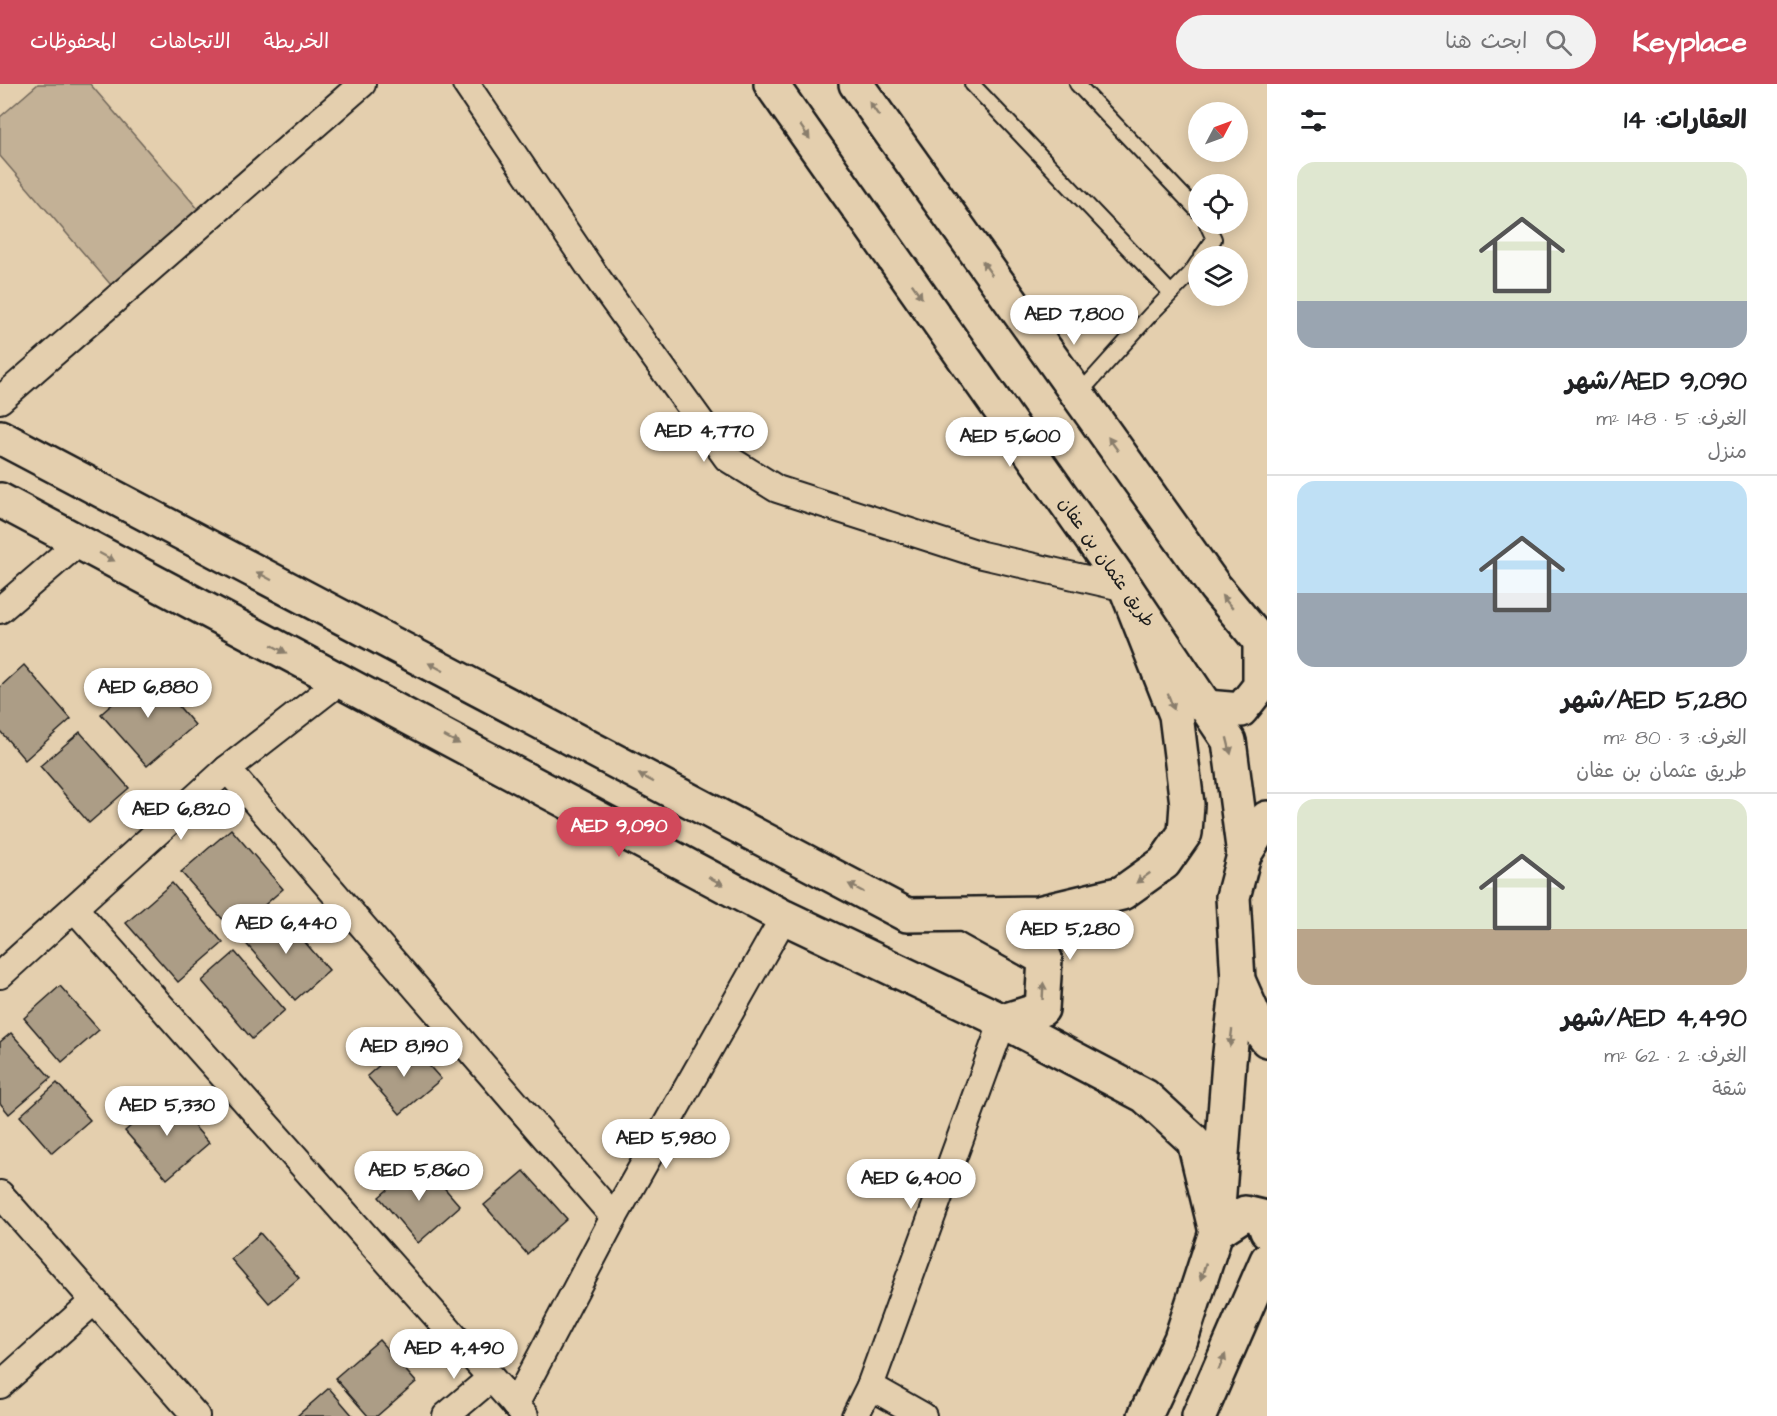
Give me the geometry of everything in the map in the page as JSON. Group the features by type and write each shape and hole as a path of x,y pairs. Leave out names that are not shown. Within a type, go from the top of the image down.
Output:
{"street":[{"path":"0,400 362,84"},
{"path":"0,437 907,915 1038,913 1122,893 1164,863 1185,833 1187,804 1176,715 1126,588 982,555 777,489 727,458 593,272 466,84"},
{"name":"طريق عثمان بن عفان","path":"771,84 1126,588 1229,741 1244,855"},
{"path":"856,84 1215,587 1263,642 1260,686 1241,710 1206,707"},
{"path":"0,500 784,917 1004,1021 1145,1096 1194,1141 1216,1232"},
{"path":"0,610 79,542"},
{"path":"0,975 227,769 340,681"},
{"path":"227,769 614,1216"},
{"path":"1145,1416 1181,1339 1216,1232 1229,1062 1238,980 1233,897 1244,855 1267,818"},
{"path":"74,908 520,1410 614,1216 784,917"},
{"path":"964,914 1045,959 1042,1009 1004,1021"},
{"path":"1238,980 1261,1032 1267,1040"},
{"path":"855,1416 870,1386 1004,1021"},
{"path":"0,1194 196,1416"},
{"path":"1216,1232 1245,1213 1262,1217 1267,1231"},
{"path":"1199,1416 1267,1260"},
{"path":"0,1385 94,1301"},
{"path":"446,1416 491,1378"},
{"path":"870,1386 922,1416"}],"lane":[{"path":"972,84 1171,294"},
{"path":"1077,84 1188,201"},
{"path":"1078,395 1188,276"}],"shaded area":[{"path":"38,84 90,84 199,210 111,285 0,156 0,117"}],"building":[{"path":"24,665 71,719 25,760 0,731 0,687"},
{"path":"149,672 195,725 147,766 101,714"},
{"path":"80,732 129,788 89,823 40,766"},
{"path":"231,829 283,889 234,932 181,872"},
{"path":"172,883 223,943 178,982 126,923"},
{"path":"277,910 329,970 295,1000 243,940"},
{"path":"235,952 285,1010 252,1039 202,981"},
{"path":"60,986 99,1030 62,1062 24,1018"},
{"path":"11,1033 51,1078 9,1114 0,1103 0,1042"},
{"path":"407,1041 441,1079 400,1114 367,1076"},
{"path":"57,1083 90,1120 52,1153 20,1116"},
{"path":"167,1095 209,1143 167,1179 125,1131"},
{"path":"421,1161 460,1206 418,1243 379,1197"},
{"path":"524,1171 567,1219 527,1254 484,1205"},
{"path":"260,1233 299,1278 269,1303 231,1259"},
{"path":"379,1340 416,1382 377,1416 368,1416 335,1378"},
{"path":"329,1388 353,1416 297,1416"}]}
